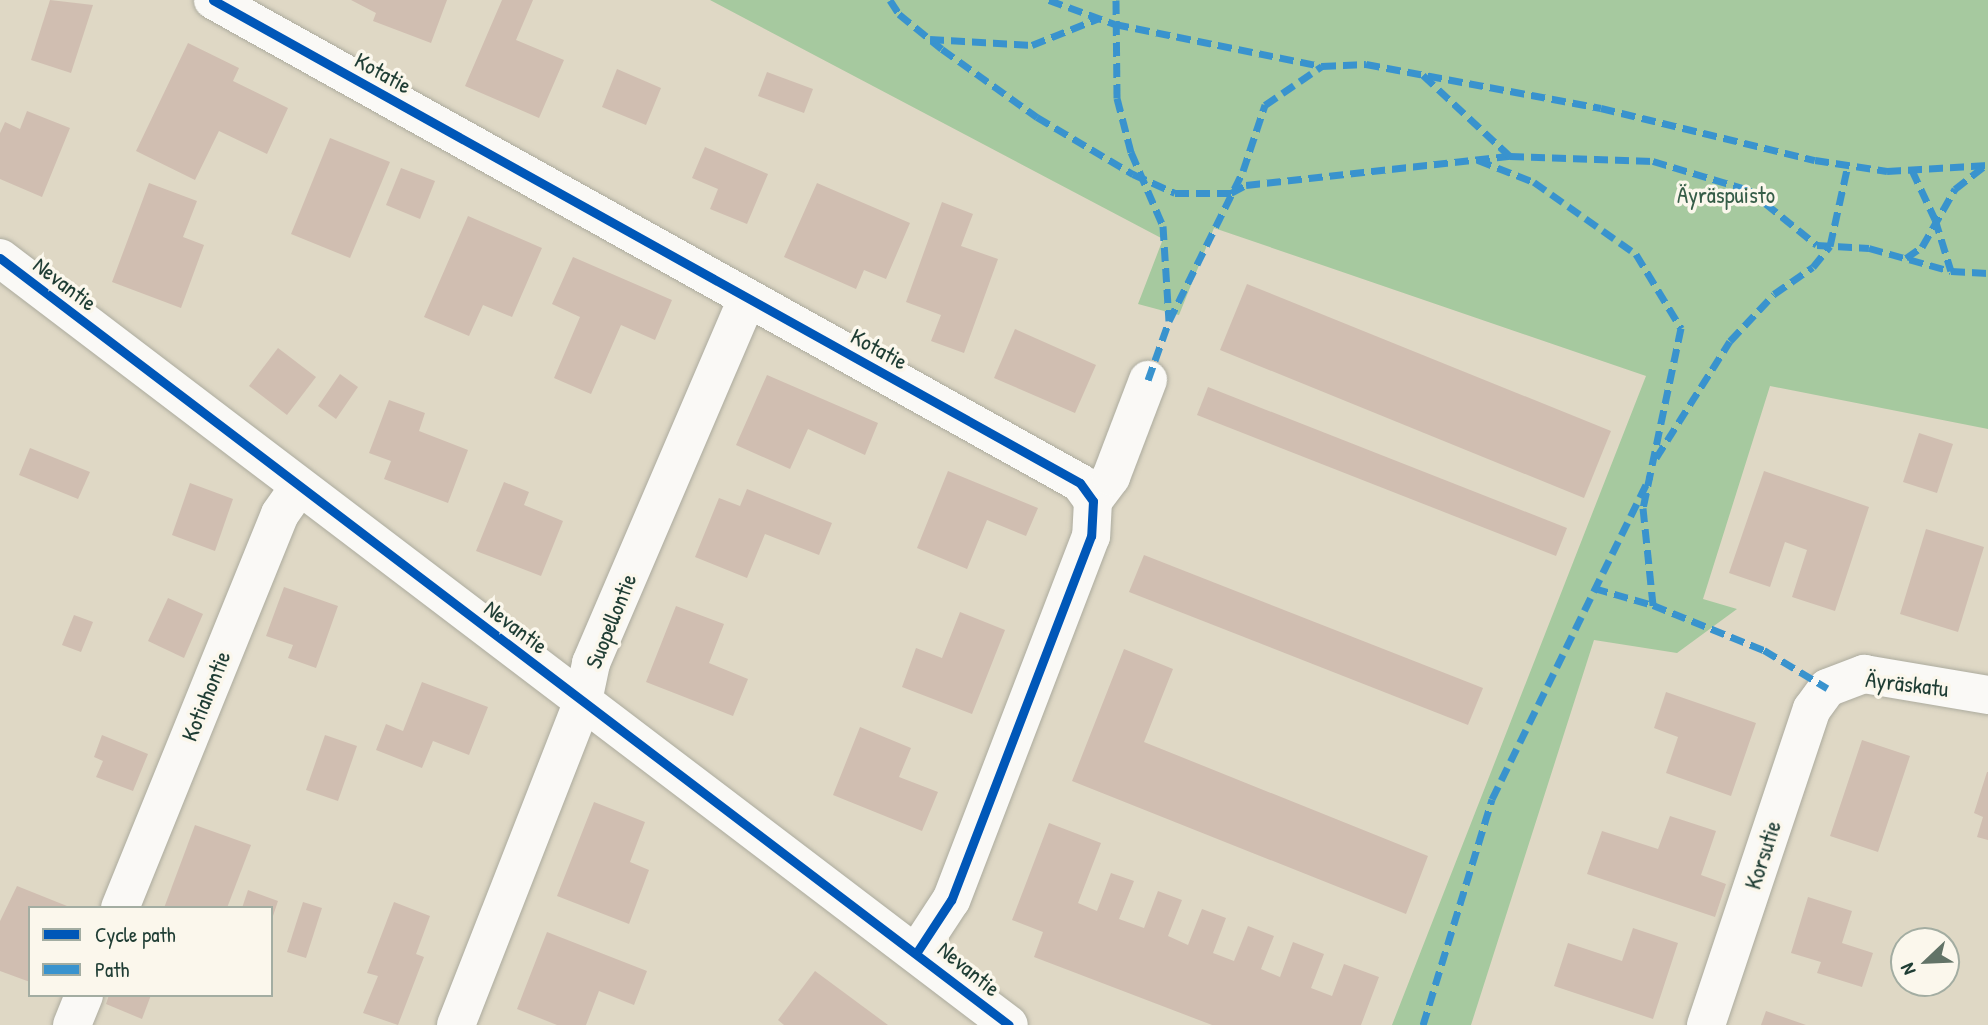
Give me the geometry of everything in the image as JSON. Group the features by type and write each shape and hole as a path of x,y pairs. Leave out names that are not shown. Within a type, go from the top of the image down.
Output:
{"street":[{"name":"Kotatie","path":"213,0 747,299 1061,470 1080,483 1093,501"},
{"name":"Nevantie","path":"0,258 917,953 995,1021"},
{"name":"Suopellontie","path":"456,1025 583,701 591,663 747,299"},
{"path":"917,953 951,900 1066,607 1091,536 1093,501 1111,477 1148,380"},
{"name":"Kotiahontie","path":"121,906 280,514 299,487"},
{"name":"Äyräskatu","path":"1827,688 1864,674 1988,695"},
{"name":"Korsutie","path":"1706,1025 1812,709 1827,688"},
{"path":"72,1025 83,997"}],"green space":[{"name":"Äyräspuisto","path":"710,0 1988,0 1988,429 1770,386 1703,599 1737,609 1677,653 1594,640 1471,1025 1392,1025 1646,376 1214,228 1179,315 1138,304 1163,239"}],"building":[{"path":"50,0 93,5 71,73 31,60"},
{"path":"351,0 447,0 431,43 373,21 376,13"},
{"path":"502,0 533,0 516,40 564,60 539,118 465,86"},
{"path":"188,43 239,68 233,81 288,108 267,154 219,131 195,180 136,151"},
{"path":"617,69 661,88 646,125 602,107"},
{"path":"767,72 813,89 804,113 758,96"},
{"path":"27,111 70,128 42,197 0,179 0,133 5,122 20,129"},
{"path":"330,138 390,162 350,258 291,234"},
{"path":"705,147 768,174 747,224 710,209 718,189 692,178"},
{"path":"401,168 435,181 420,219 386,205"},
{"path":"149,183 197,201 183,237 204,245 181,308 112,282"},
{"path":"817,183 910,223 886,279 864,270 856,289 784,257"},
{"path":"942,202 973,214 961,246 998,259 964,353 931,341 941,315 906,302"},
{"path":"468,216 542,248 512,317 483,305 469,336 424,317"},
{"path":"573,257 672,300 655,340 621,325 591,394 554,378 580,317 552,304"},
{"path":"1247,284 1611,431 1584,498 1220,350"},
{"path":"1015,329 1096,365 1075,413 994,378"},
{"path":"278,348 316,377 287,415 249,386"},
{"path":"340,374 358,387 336,419 318,406"},
{"path":"767,375 878,423 865,455 808,429 790,469 736,445"},
{"path":"1208,387 1567,528 1556,556 1197,415"},
{"path":"389,400 425,413 419,431 468,450 448,503 384,479 391,461 369,453"},
{"path":"1919,433 1953,444 1937,493 1903,482"},
{"path":"30,448 90,472 78,499 19,475"},
{"path":"948,471 1038,508 1026,536 987,520 967,569 917,548"},
{"path":"1764,471 1869,507 1835,611 1792,597 1807,550 1785,542 1770,587 1729,573"},
{"path":"504,482 529,492 524,505 563,521 541,576 476,551"},
{"path":"190,483 233,499 215,551 172,535"},
{"path":"747,489 832,523 819,555 765,534 747,578 695,557 719,498 740,506"},
{"path":"1926,529 1984,547 1958,632 1900,614"},
{"path":"1144,555 1483,688 1468,725 1129,592"},
{"path":"284,587 338,606 316,668 288,658 293,645 266,636"},
{"path":"168,598 203,614 184,658 148,641"},
{"path":"676,606 724,624 709,663 748,679 733,716 646,682"},
{"path":"960,612 1005,630 972,714 902,687 916,648 942,658"},
{"path":"74,615 93,622 81,652 62,645"},
{"path":"1124,649 1173,669 1144,742 1428,856 1406,914 1072,781"},
{"path":"422,682 488,707 469,755 433,741 422,768 376,750 386,724 403,731"},
{"path":"1666,692 1756,723 1731,796 1666,773 1678,737 1654,728"},
{"path":"860,727 911,748 899,777 938,792 922,831 833,795"},
{"path":"102,735 148,754 133,791 96,777 103,761 94,757"},
{"path":"325,735 357,746 338,801 306,790"},
{"path":"1862,740 1910,756 1878,852 1830,836"},
{"path":"1987,772 1988,840 1977,837 1983,817 1974,813"},
{"path":"594,802 645,822 630,862 649,870 629,924 557,896"},
{"path":"1670,816 1716,831 1701,875 1726,884 1715,917 1587,874 1602,831 1658,849"},
{"path":"1049,823 1101,843 1078,903 1097,911 1111,873 1134,881 1119,919 1144,928 1158,891 1182,900 1168,936 1188,945 1202,909 1226,918 1213,953 1234,961 1248,926 1274,936 1261,969 1280,977 1293,942 1324,954 1311,988 1332,996 1344,964 1379,977 1361,1025 1212,1025 1034,957 1043,932 1012,920"},
{"path":"195,825 251,845 228,906 165,906"},
{"path":"17,886 67,906 28,906 28,981 0,971 0,921"},
{"path":"248,890 278,901 273,916 273,906 243,906"},
{"path":"1808,897 1852,911 1842,943 1873,953 1862,987 1817,973 1821,962 1791,953"},
{"path":"303,902 322,908 306,958 287,952"},
{"path":"394,902 430,916 416,954 424,957 398,1025 363,1013 378,976 367,973"},
{"path":"1633,928 1678,943 1653,1019 1554,986 1568,943 1622,961"},
{"path":"547,932 647,971 634,1005 599,991 586,1025 557,1025 517,1009"},
{"path":"815,971 888,1025 784,1025 778,1020"},
{"path":"108,997 150,997 142,1019 106,1004"},
{"path":"1766,1011 1806,1025 1761,1025"}],"marked path":[{"path":"890,0 899,14 942,49 1037,117 1133,174 1175,193 1231,193 1246,185 1510,156 1653,161 1749,190 1817,245 1869,248 1951,271 1988,273"},
{"path":"1049,0 1115,24 1322,66 1366,64 1601,108 1815,160 1887,171 1988,165"},
{"path":"1116,0 1117,98 1131,152 1163,226 1169,321"},
{"path":"930,39 1032,45 1099,18"},
{"path":"1148,380 1169,321 1243,171 1265,105 1322,66"},
{"path":"1423,75 1510,156"},
{"path":"1478,160 1534,182 1636,254 1681,328 1643,508 1653,605"},
{"path":"1656,458 1730,341 1774,294 1813,267 1830,246 1848,165"},
{"path":"1906,258 1922,247 1955,189 1986,165"},
{"path":"1912,170 1935,219 1951,271"},
{"path":"1423,1025 1492,799 1650,477"},
{"path":"1594,588 1653,605 1764,650 1827,688"}],"cycle path":[{"path":"213,0 1080,483 1093,501 1091,536 951,900 917,952"},
{"path":"0,258 1009,1025"}]}
